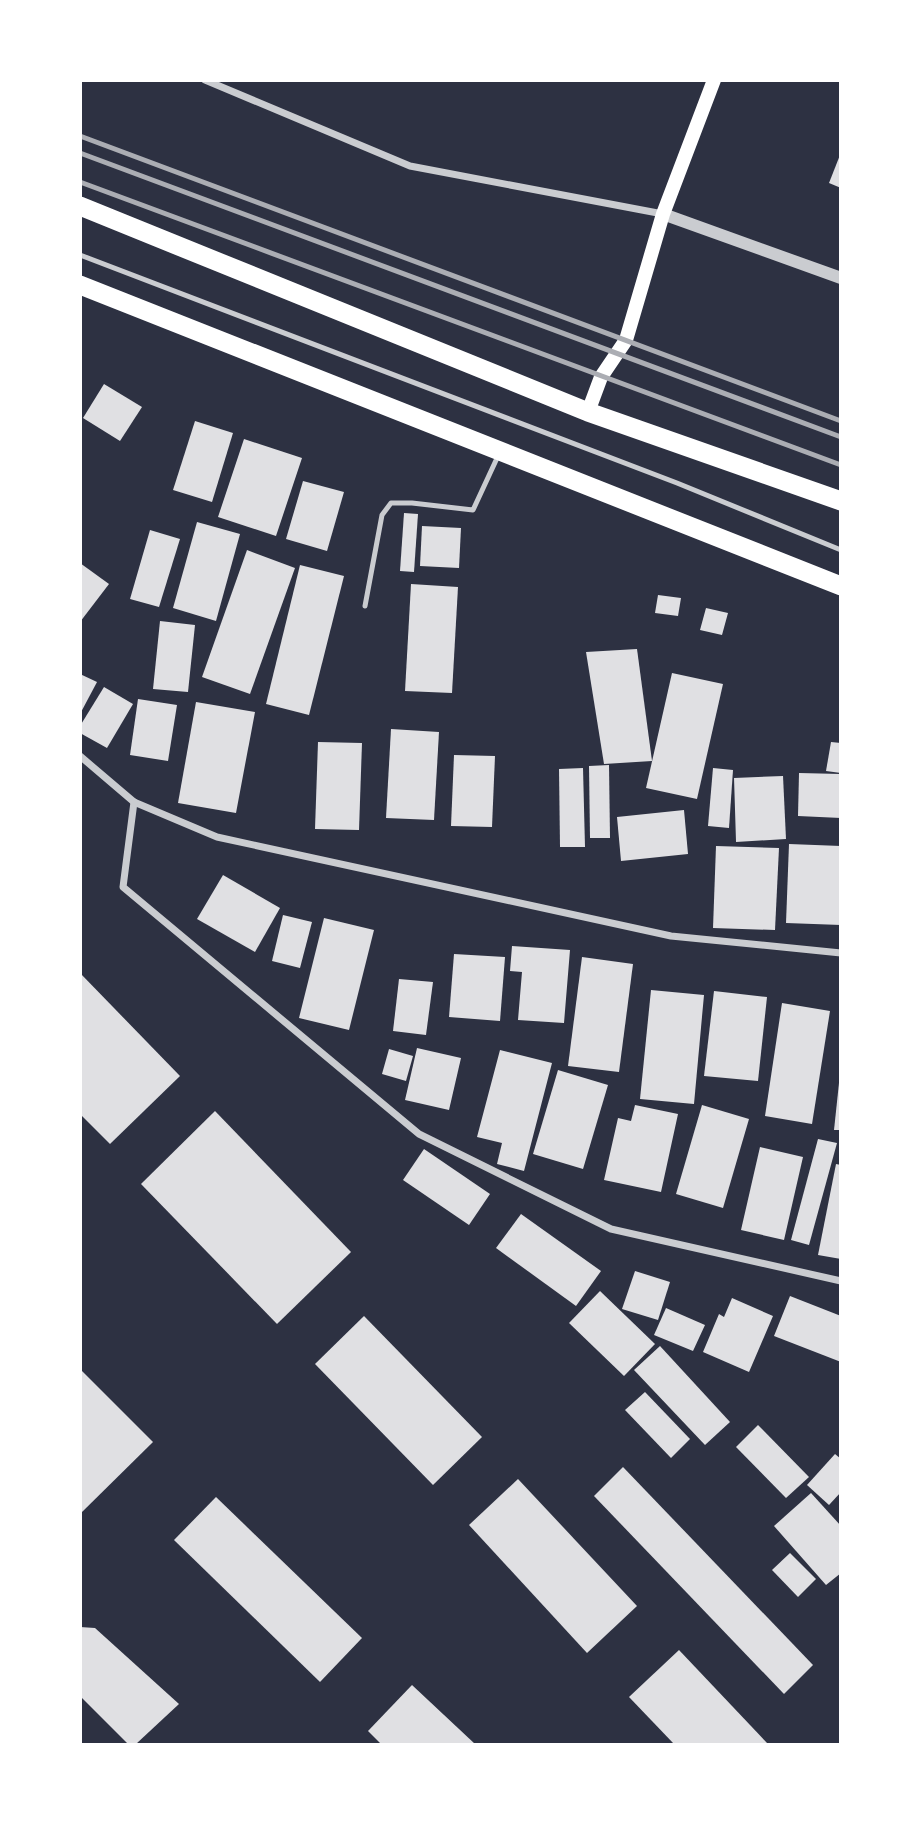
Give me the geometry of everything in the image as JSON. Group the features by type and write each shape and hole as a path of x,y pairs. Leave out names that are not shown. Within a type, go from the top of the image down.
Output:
{"highway":[{"path":"80,206 588,412 841,501"},
{"path":"80,285 841,586"}],"main road":[{"path":"588,412 601,377 626,340 663,214 714,80"}],"street":[{"path":"205,80 410,166 663,214 841,278"},
{"path":"80,756 134,802 217,837 657,933 841,953"},
{"path":"134,802 123,887 419,1134 611,1229 841,1281"}],"lane":[{"path":"80,255 677,484 841,550"},
{"path":"365,606 382,515 391,503 473,510 500,450"}],"building":[{"path":"841,155 841,188 829,183"},
{"path":"104,384 142,407 120,441 83,418"},
{"path":"195,421 233,433 212,502 173,490"},
{"path":"244,439 302,458 276,536 218,517"},
{"path":"303,481 344,492 327,551 286,539"},
{"path":"404,513 418,514 414,572 400,571"},
{"path":"197,522 240,534 216,621 173,608"},
{"path":"422,526 461,528 459,568 420,566"},
{"path":"150,530 180,539 159,607 130,599"},
{"path":"247,550 295,568 250,694 202,677"},
{"path":"80,563 109,584 80,622"},
{"path":"300,565 344,576 309,715 266,704"},
{"path":"411,584 458,587 452,693 405,691"},
{"path":"658,595 681,598 678,616 655,613"},
{"path":"706,608 728,613 722,635 700,630"},
{"path":"160,621 195,625 188,692 153,689"},
{"path":"637,649 652,761 604,764 586,652"},
{"path":"672,673 723,684 697,799 646,788"},
{"path":"80,674 97,682 80,714"},
{"path":"104,687 133,704 107,748 80,733 80,726"},
{"path":"138,699 177,705 168,761 130,755"},
{"path":"196,702 255,712 236,813 178,803"},
{"path":"391,729 439,732 434,820 386,818"},
{"path":"318,742 362,743 359,830 315,829"},
{"path":"831,742 841,743 841,773 826,771"},
{"path":"454,755 495,756 492,827 451,826"},
{"path":"609,765 610,838 590,838 589,766"},
{"path":"583,768 585,847 560,847 559,769"},
{"path":"713,768 733,770 729,828 708,826"},
{"path":"799,773 841,774 841,818 798,816"},
{"path":"783,776 786,839 736,842 734,778"},
{"path":"684,810 688,854 621,861 617,817"},
{"path":"789,844 841,846 841,925 786,923"},
{"path":"716,846 779,848 775,930 713,928"},
{"path":"223,875 280,908 255,952 197,919"},
{"path":"283,915 312,922 300,968 272,961"},
{"path":"324,918 374,930 349,1030 299,1018"},
{"path":"512,946 570,950 564,1023 518,1020 522,972 510,971"},
{"path":"454,954 505,957 500,1021 449,1017"},
{"path":"582,957 633,964 619,1072 568,1066"},
{"path":"80,973 180,1076 110,1144 80,1114"},
{"path":"399,979 433,982 426,1035 393,1031"},
{"path":"651,990 704,995 694,1104 640,1099"},
{"path":"714,991 767,997 758,1081 704,1076"},
{"path":"782,1003 830,1011 812,1124 765,1116"},
{"path":"417,1048 461,1058 449,1110 405,1100"},
{"path":"389,1049 413,1056 406,1081 382,1074"},
{"path":"500,1050 552,1063 524,1171 497,1164 502,1143 477,1137"},
{"path":"558,1070 608,1085 583,1169 533,1154"},
{"path":"839,1083 841,1130 834,1130"},
{"path":"635,1105 678,1114 661,1192 604,1180 618,1118 631,1121"},
{"path":"702,1105 749,1119 723,1208 676,1194"},
{"path":"215,1111 351,1252 277,1324 141,1184"},
{"path":"818,1139 837,1143 809,1245 791,1240"},
{"path":"760,1147 803,1157 784,1240 741,1230"},
{"path":"424,1149 490,1194 469,1225 403,1180"},
{"path":"836,1164 841,1165 841,1259 818,1255"},
{"path":"521,1214 601,1271 576,1306 496,1248"},
{"path":"635,1271 670,1282 658,1320 622,1309"},
{"path":"600,1291 655,1344 624,1376 569,1323"},
{"path":"790,1296 841,1316 841,1362 774,1336"},
{"path":"732,1298 773,1316 749,1372 703,1352 719,1314 724,1317"},
{"path":"666,1308 705,1325 693,1351 654,1335"},
{"path":"364,1316 482,1437 433,1485 315,1364"},
{"path":"660,1346 730,1422 705,1445 634,1370"},
{"path":"80,1369 153,1442 80,1514"},
{"path":"645,1392 690,1439 671,1458 625,1410"},
{"path":"758,1425 809,1477 786,1498 736,1447"},
{"path":"835,1454 841,1459 841,1492 829,1505 807,1485"},
{"path":"623,1467 813,1665 784,1694 594,1496"},
{"path":"518,1479 637,1606 587,1653 469,1525"},
{"path":"811,1493 841,1526 841,1573 826,1585 774,1526"},
{"path":"216,1497 362,1638 320,1682 174,1540"},
{"path":"790,1553 816,1579 798,1597 772,1570"},
{"path":"80,1627 95,1628 179,1704 136,1744 128,1744 80,1696"},
{"path":"679,1650 768,1744 674,1744 629,1697"},
{"path":"412,1685 475,1744 381,1744 368,1731"}],"railway":[{"path":"80,136 841,421"},
{"path":"80,153 841,437"},
{"path":"80,182 841,465"}]}
